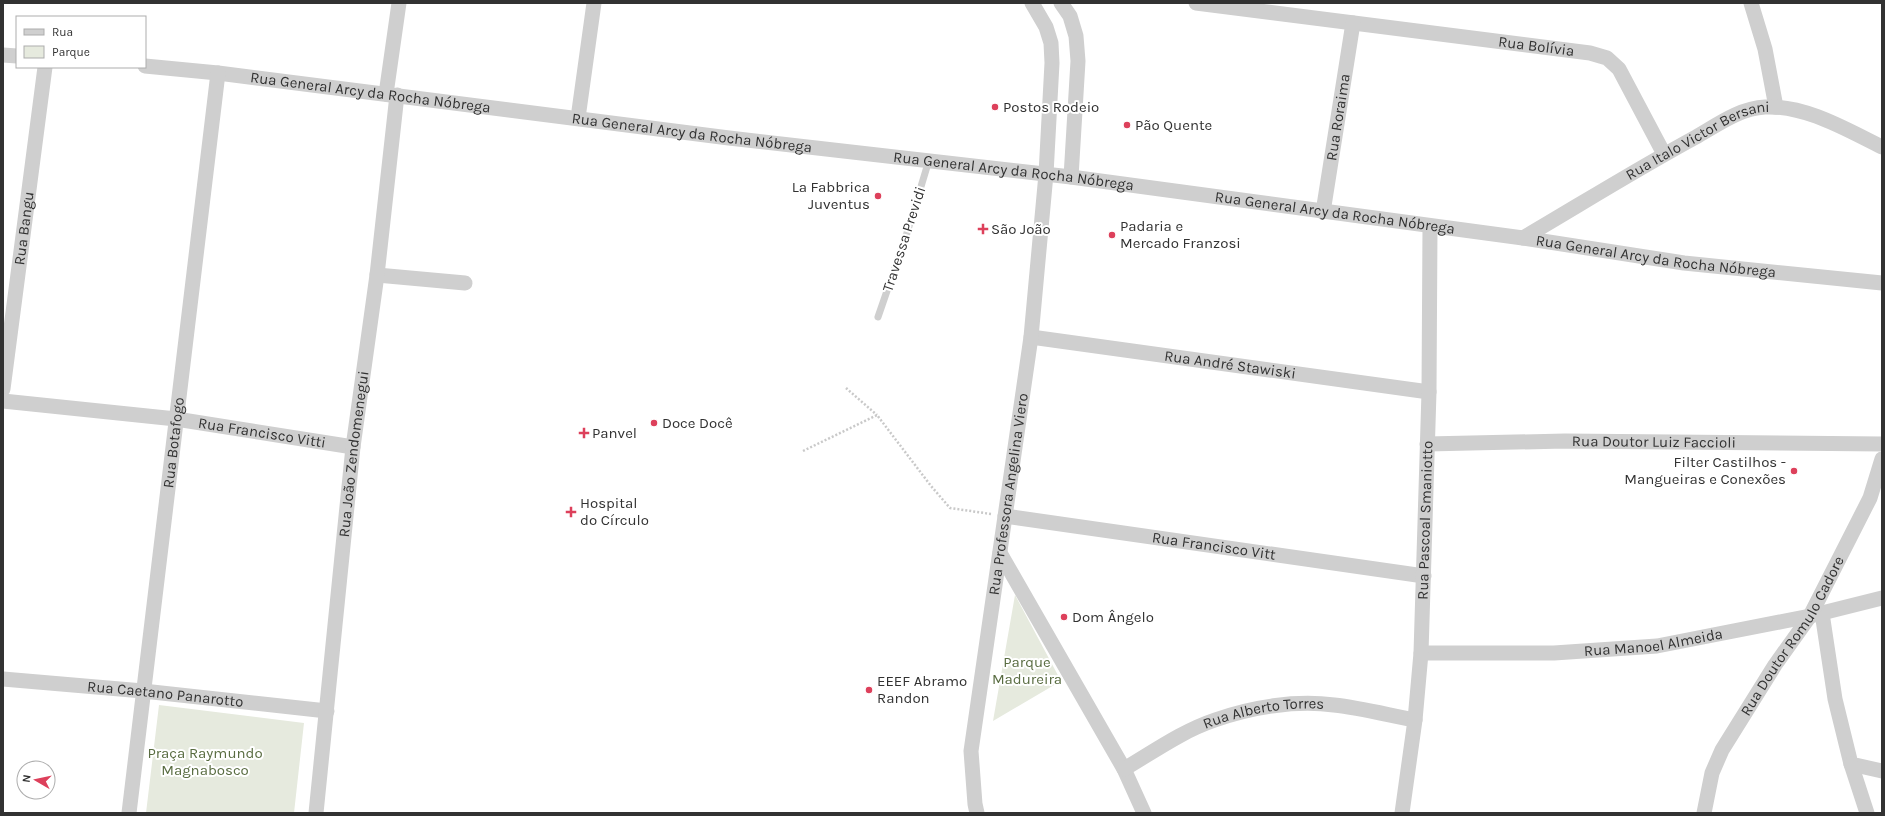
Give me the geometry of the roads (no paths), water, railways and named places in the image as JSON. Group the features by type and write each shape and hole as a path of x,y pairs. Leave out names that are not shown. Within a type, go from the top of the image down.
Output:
{"street":[{"name":"Rua João Zendomenegui","path":"316,813 354,447 377,275 399,3"},
{"path":"578,118 594,3"},
{"name":"Rua Professora Angelina Viero","path":"977,813 971,751 1031,337 1046,174 1052,63 1051,43 1046,27 1032,3"},
{"path":"1062,3 1070,16 1076,36 1078,61 1070,177"},
{"name":"Rua Bolívia","path":"1196,3 1590,53 1607,58 1619,69 1664,154"},
{"path":"1751,3 1765,49 1776,107"},
{"name":"Rua Roraima","path":"1323,212 1353,23"},
{"path":"3,55 16,56"},
{"path":"1052,63 1078,61"},
{"name":"Rua General Arcy da Rocha Nóbrega","path":"146,66 218,73 392,94 729,138 1070,177 1523,238 1684,263 1882,283"},
{"name":"Rua Bangu","path":"3,389 45,68"},
{"name":"Rua Botafogo","path":"129,813 218,73"},
{"name":"Rua Italo Victor Bersani","path":"1523,238 1664,154 1741,112 1764,107 1776,107 1802,112 1832,122 1882,147"},
{"name":"Rua Pascoal Smaniotto","path":"1402,813 1415,720 1421,653 1429,392 1430,226"},
{"path":"377,275 465,283"},
{"name":"Rua André Stawiski","path":"1031,337 1429,392"},
{"name":"Rua Francisco Vitti","path":"3,401 176,419 354,447"},
{"name":"Rua Doutor Luiz Faccioli","path":"1427,444 1565,441 1882,444"},
{"name":"Rua Doutor Romulo Cadore","path":"1704,813 1712,774 1722,750 1775,665 1816,615 1870,498 1882,459"},
{"name":"Rua Francisco Vitt","path":"1005,516 1424,576"},
{"path":"1000,553 1124,769 1144,813"},
{"name":"Rua Manoel Almeida","path":"1421,653 1554,653 1657,646 1816,615 1882,598"},
{"path":"1816,615 1851,764 1867,813"},
{"name":"Rua Caetano Panarotto","path":"3,679 144,691 326,711"},
{"name":"Rua Alberto Torres","path":"1124,769 1188,732 1214,720 1253,710 1296,704 1334,705 1415,720"},
{"path":"1851,764 1882,771"}],"lane":[{"name":"Travessa Previdi","path":"878,318 908,233 929,160"}],"place":[{"name":"Postos Rodeio","path":"995,107"},
{"name":"Pão Quente","path":"1127,125"},
{"name":"La Fabbrica Juventus","path":"878,196"},
{"name":"São João","path":"983,229"},
{"name":"Padaria e Mercado Franzosi","path":"1112,235"},
{"name":"Doce Docê","path":"654,423"},
{"name":"Panvel","path":"584,433"},
{"name":"Filter Castilhos - Mangueiras e Conexões","path":"1794,471"},
{"name":"Hospital do Círculo","path":"571,512"},
{"name":"Dom Ângelo","path":"1064,617"},
{"name":"EEEF Abramo Randon","path":"869,690"}],"park label":[{"name":"Parque Madureira","path":"1027,670"},
{"name":"Praça Raymundo Magnabosco","path":"205,762"}]}
